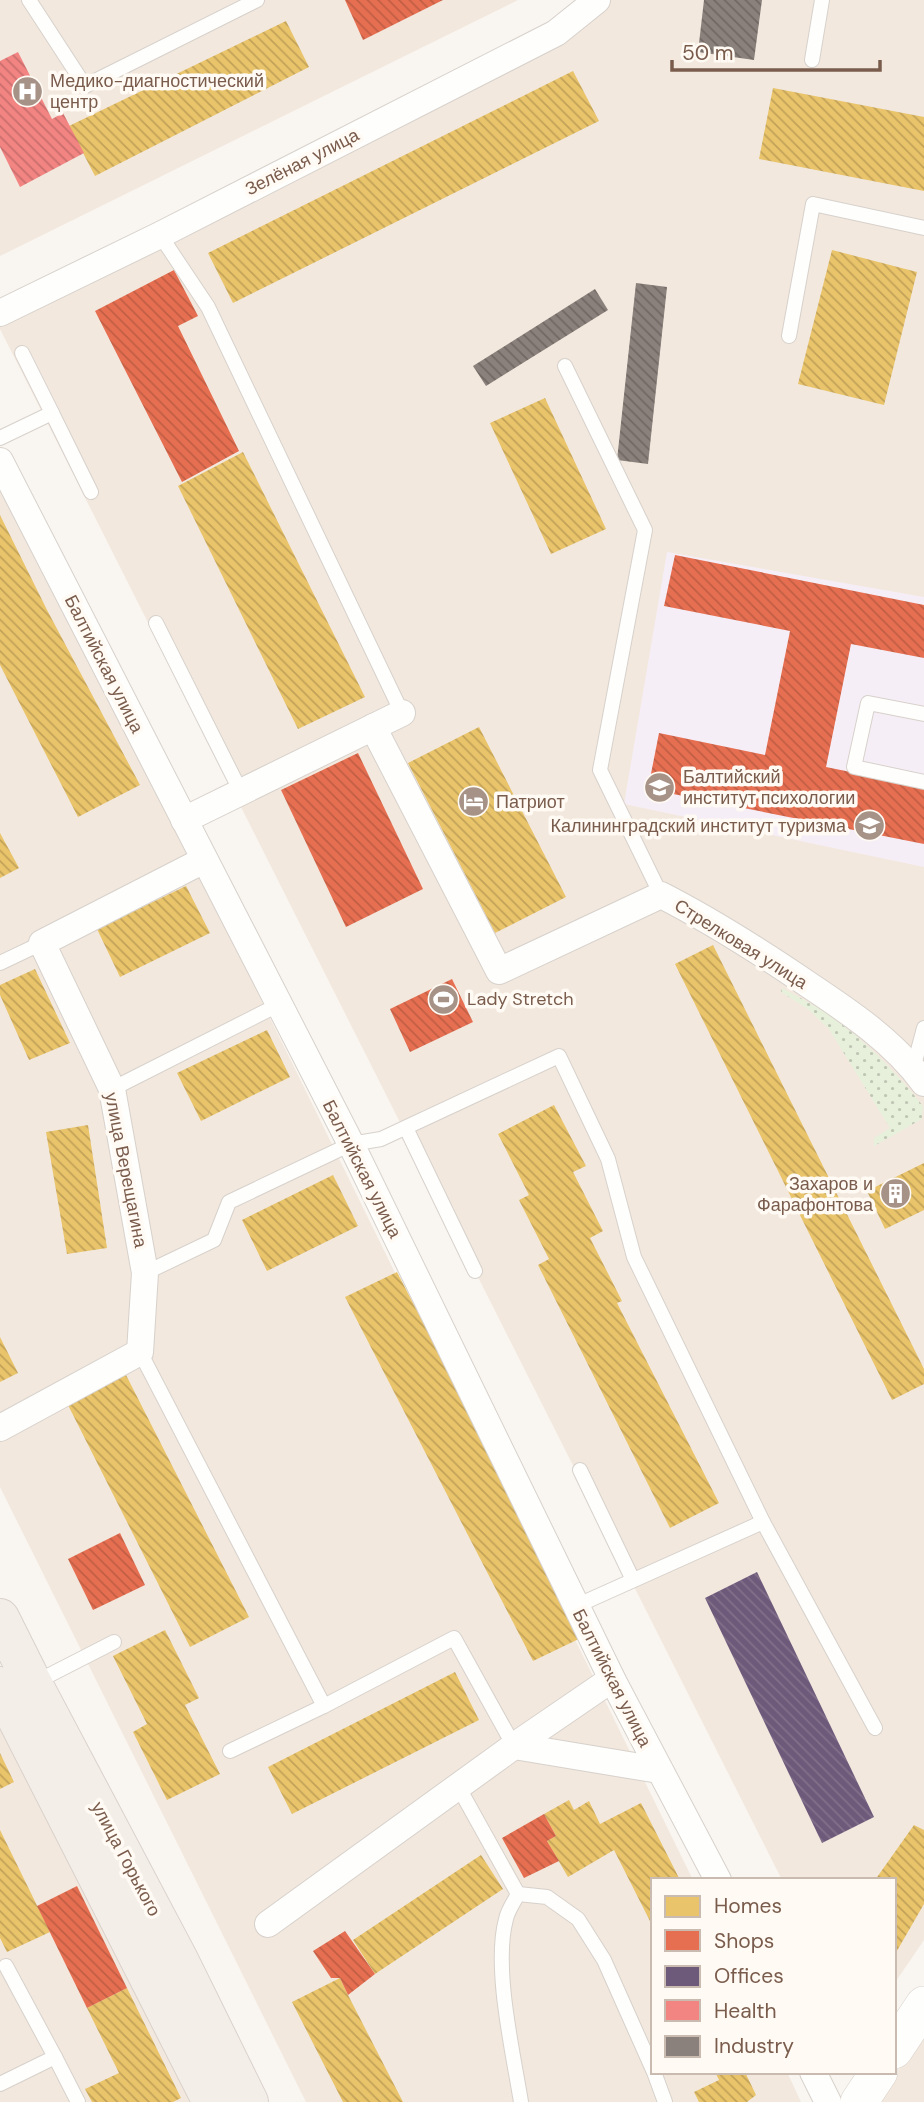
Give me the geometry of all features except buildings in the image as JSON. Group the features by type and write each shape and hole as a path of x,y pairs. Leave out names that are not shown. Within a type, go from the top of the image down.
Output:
{"main road":[{"name":"улица Горького","path":"0,1618 16,1685 212,2102"},
{"name":"улица Горького","path":"16,1685 179,1960 249,2102"}],"street":[{"name":"Зелёная улица","path":"0,313 160,235 556,33 597,0"},
{"name":"Балтийская улица","path":"0,461 351,1144 612,1679 717,1878"},
{"path":"184,820 402,713"},
{"name":"Стрелковая улица","path":"373,727 499,971 661,895 771,959 820,992 868,1026 919,1076"},
{"path":"42,943 204,860"},
{"name":"улица Верещагина","path":"42,943 112,1089 145,1273 140,1352"},
{"path":"0,1428 140,1352"},
{"path":"268,1924 514,1746 612,1679"},
{"path":"514,1746 659,1770"},
{"path":"896,2047 924,2005"},
{"path":"814,2074 828,2102"},
{"path":"859,2102 878,2074"}],"lane":[{"path":"29,0 85,86 257,0"},
{"path":"812,60 822,0"},
{"path":"789,336 813,204 924,228"},
{"path":"160,235 208,307 402,713"},
{"path":"22,354 90,492"},
{"path":"565,366 645,530 600,770 661,895"},
{"path":"0,438 52,413"},
{"path":"156,623 241,792"},
{"path":"924,714 868,703 854,767 924,782"},
{"path":"0,962 42,943"},
{"path":"112,1089 278,1004"},
{"path":"919,1076 924,1028"},
{"path":"145,1273 214,1240 229,1202 351,1144 381,1139 406,1128 559,1056 608,1159 634,1257 763,1522 875,1728"},
{"path":"406,1128 475,1271"},
{"path":"140,1352 324,1706"},
{"path":"580,1470 633,1580"},
{"path":"576,1606 763,1522"},
{"path":"230,1751 324,1706 454,1638 514,1746"},
{"path":"16,1685 114,1642"},
{"path":"459,1788 518,1894"},
{"path":"518,1894 547,1897 578,1919 604,1960 651,2066"},
{"path":"518,1894 506,1917 502,1955 508,2026 521,2102"},
{"path":"6,1966 78,2102"},
{"path":"0,2084 55,2057"},
{"path":"654,2074 665,2102"}],"shaded area":[{"path":"0,0 518,0 0,256"},
{"path":"611,0 924,0 924,1940 896,1981 896,1878 781,1878 0,329 0,322"},
{"path":"0,468 692,1878 651,1878 651,2074 788,2074 801,2102 306,2102 0,1487"},
{"path":"667,552 924,597 924,867 624,804"},
{"path":"0,1729 191,2102 0,2102"},
{"path":"924,2032 924,2102 877,2102"}],"green space":[{"path":"782,988 824,1011 867,1046 923,1106 922,1119 874,1146 874,1138 890,1128 829,1029 808,1009 781,992"}],"place":[{"name":"Медико-диагностический центр","path":"27,91"},
{"name":"Балтийский институт психологии","path":"660,787"},
{"name":"Патриот","path":"473,802"},
{"name":"Калининградский институт туризма","path":"869,826"},
{"name":"Lady Stretch","path":"444,999"},
{"name":"Захаров и Фарафонтова","path":"896,1194"}]}
